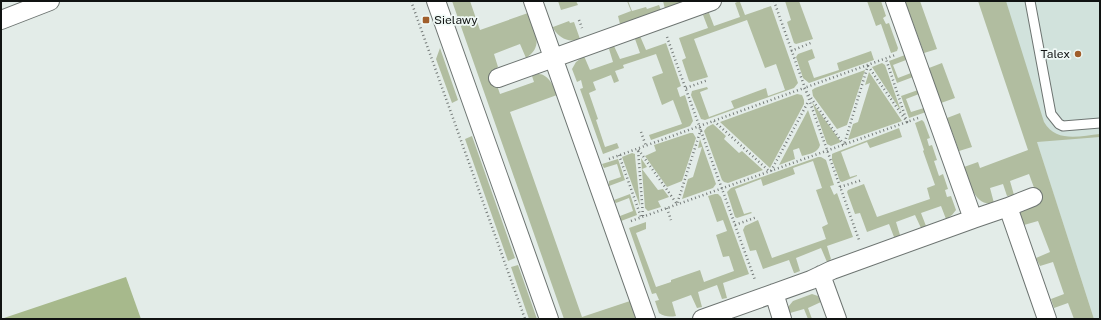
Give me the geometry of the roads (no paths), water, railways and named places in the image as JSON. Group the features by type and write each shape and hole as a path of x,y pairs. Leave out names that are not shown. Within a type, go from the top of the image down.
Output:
{"street":[{"path":"1,20 50,1"},
{"path":"436,1 549,319"},
{"path":"534,1 646,319"},
{"path":"498,78 712,1"},
{"path":"895,1 973,219"},
{"path":"702,319 1033,197"},
{"path":"1008,207 1047,319"},
{"path":"821,275 837,319"},
{"path":"767,296 782,319"}],"lane":[{"path":"1030,1 1051,114 1059,124 1064,126 1100,123"}],"place":[{"name":"Sielawy","path":"426,20"},
{"name":"Talex","path":"1078,54"}]}
